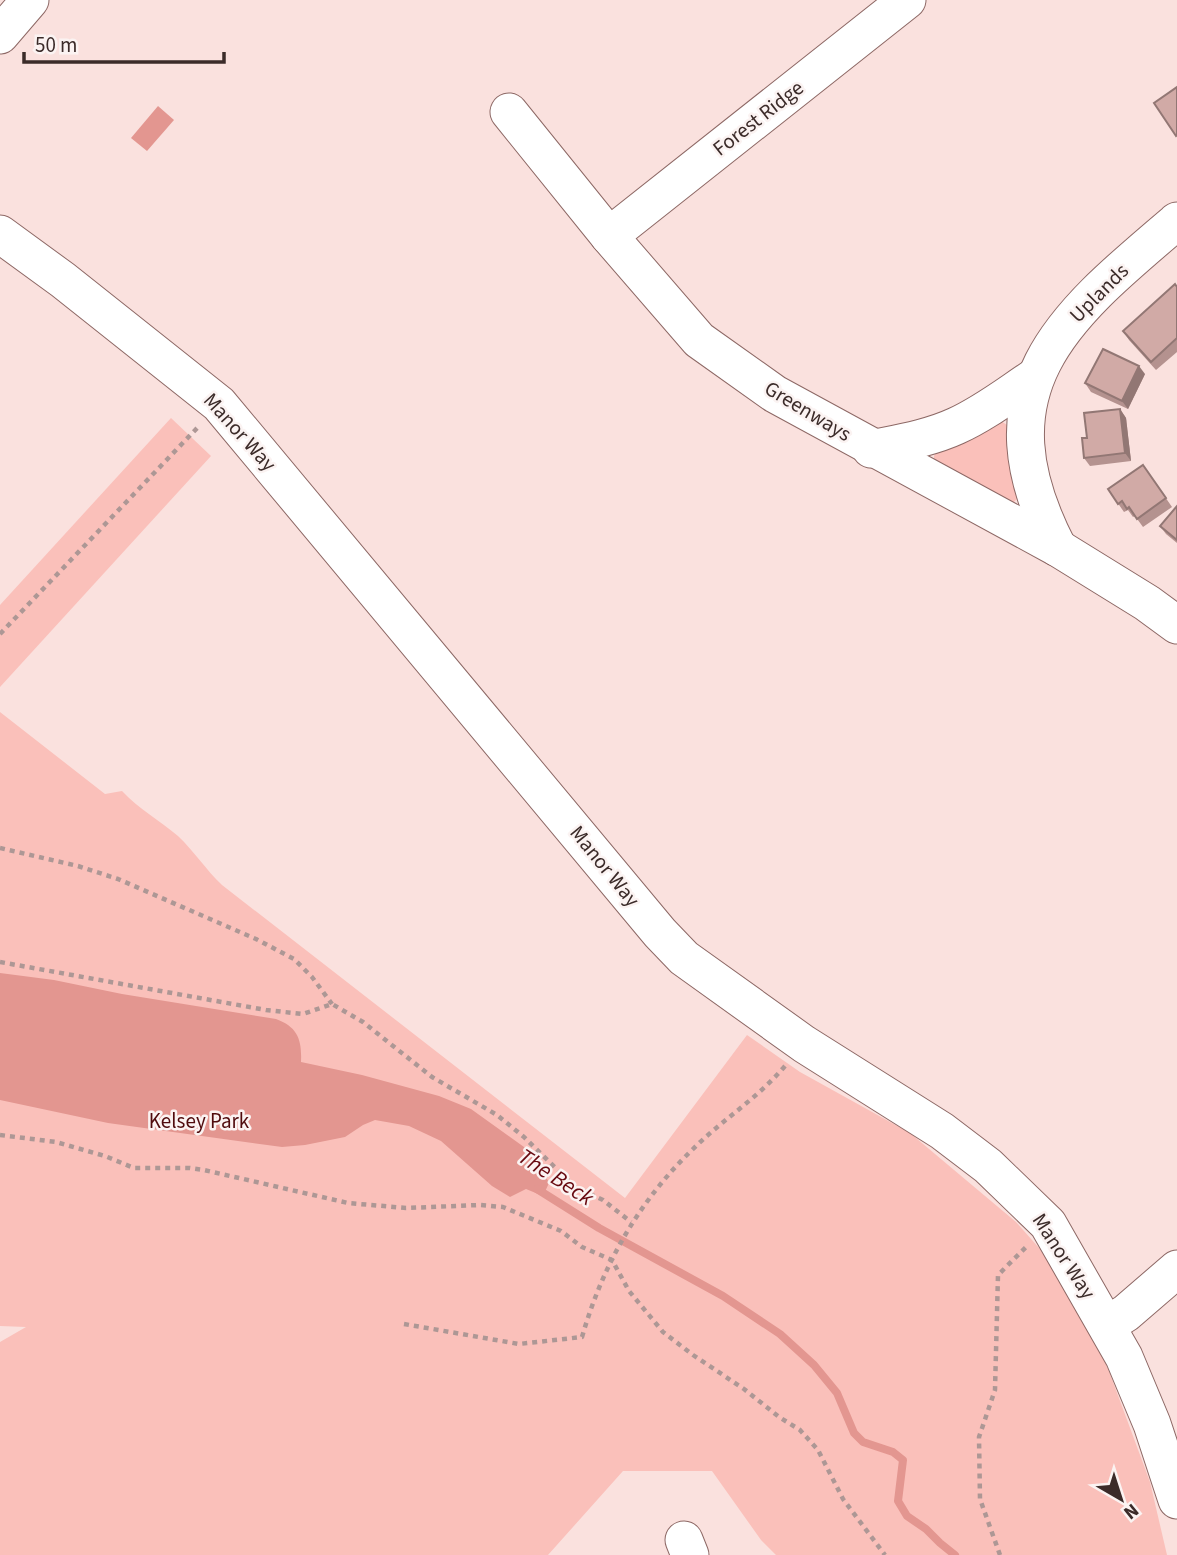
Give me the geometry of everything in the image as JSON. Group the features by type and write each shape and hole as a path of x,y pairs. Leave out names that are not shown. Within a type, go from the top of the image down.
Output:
{"street":[{"path":"0,35 30,0"},
{"name":"Forest Ridge","path":"609,236 906,0"},
{"name":"Greenways","path":"509,112 609,236 699,340 775,394 1058,548 1147,603 1177,625"},
{"name":"Uplands","path":"1058,548 1045,524 1031,484 1024,439 1026,408 1036,376 1053,345 1074,316 1106,282 1177,221"},
{"name":"Manor Way","path":"0,234 63,280 219,404 660,933 695,967 804,1044 942,1131 988,1166 1048,1224 1107,1325 1139,1391 1177,1500"},
{"name":"Uplands","path":"872,449 919,439 955,427 1036,376"},
{"path":"1107,1325 1126,1313 1177,1269"}],"path":[{"path":"0,634 219,404"},
{"path":"0,848 78,866 118,879 266,943 294,959 312,977 332,1004 363,1022 432,1077 497,1115 575,1187 603,1200 631,1222"},
{"path":"0,962 266,1010 303,1014 332,1004"},
{"path":"404,1324 519,1344 582,1337 593,1298 631,1222 645,1201 695,1147 766,1088 804,1044"},
{"path":"0,1135 56,1142 96,1153 134,1168 204,1170 286,1191 348,1203 406,1208 480,1205 503,1208 561,1231 582,1247 612,1260 629,1291 663,1332 800,1430 818,1450 843,1500 885,1555"},
{"path":"1000,1555 980,1499 979,1437 995,1390 998,1275 1048,1224"}],"green space":[{"path":"171,418 211,456 0,687 0,605"},
{"path":"1001,421 1010,431 1019,497 1012,504 934,461 937,450"},
{"name":"Kelsey Park","path":"0,712 105,794 122,791 178,836 222,885 625,1198 747,1035 800,1072 910,1133 1016,1222 1040,1249 1092,1334 1109,1371 1150,1482 1167,1555 776,1555 761,1540 712,1471 623,1471 548,1555 0,1555 0,1342 26,1327 0,1326"}],"shaded area":[{"path":"158,106 174,120 147,151 131,138"},
{"path":"0,973 276,1019 289,1026 297,1035 301,1047 301,1062 439,1096 471,1109 524,1147 543,1170 549,1183 543,1196 526,1189 510,1197 492,1186 441,1141 409,1126 375,1120 345,1137 282,1147 108,1123 0,1100"}],"building":[{"path":"1177,87 1177,135 1176,136 1154,103"},
{"path":"1175,284 1177,338 1151,362 1123,331"},
{"path":"1103,349 1139,366 1122,401 1085,383"},
{"path":"1120,409 1125,453 1084,458 1082,438 1087,438 1084,413"},
{"path":"1143,465 1166,498 1137,519 1122,501 1118,504 1108,489"},
{"path":"1177,506 1177,540 1160,526"}],"waterway":[{"name":"The Beck","path":"537,1189 599,1228 723,1296 780,1334 814,1365 837,1393 854,1433 863,1442 893,1452 903,1460 898,1501 907,1516 955,1555"}]}
